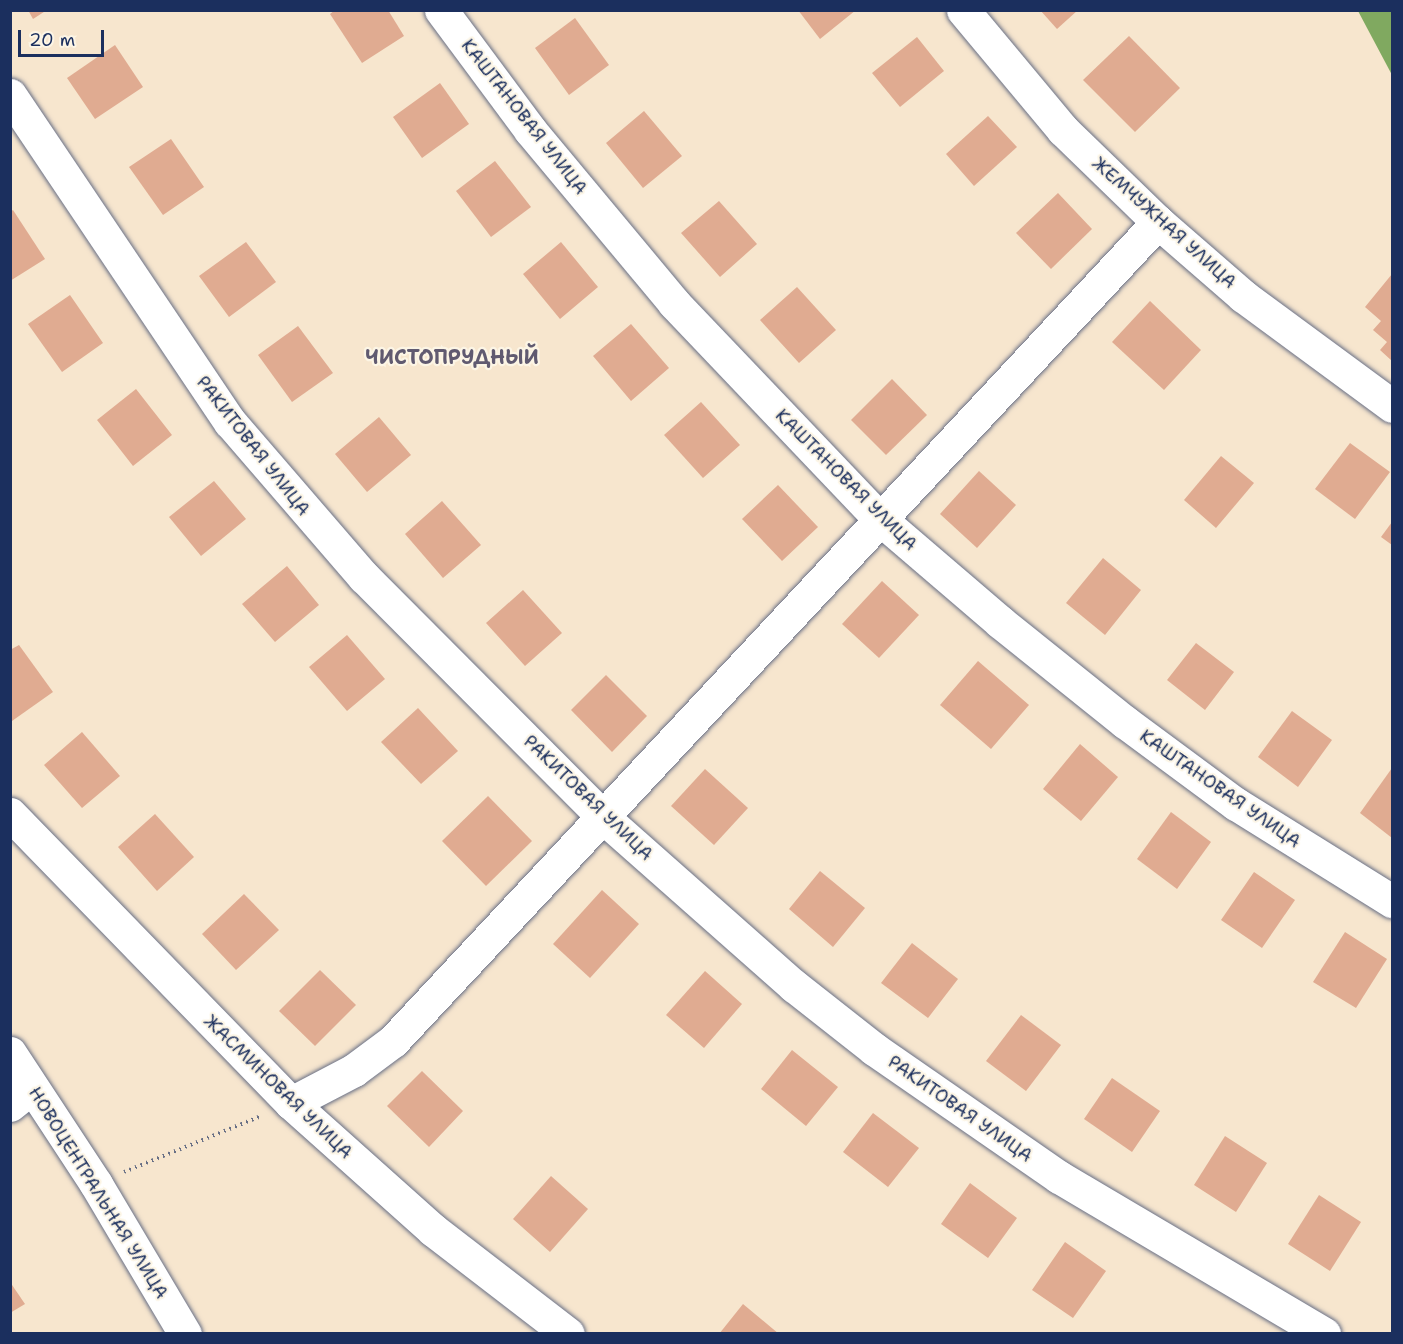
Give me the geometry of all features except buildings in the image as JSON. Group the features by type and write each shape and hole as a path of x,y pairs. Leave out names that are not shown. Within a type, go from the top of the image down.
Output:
{"street":[{"name":"КАШТАНОВАЯ УЛИЦА","path":"441,10 530,130 674,303 880,519 1000,622 1134,729 1236,804 1392,901"},
{"name":"ЖЕМЧУЖНАЯ УЛИЦА","path":"963,10 1063,130 1158,222 1244,296 1392,406"},
{"name":"РАКИТОВАЯ УЛИЦА","path":"10,95 170,337 252,449 364,577 604,818 795,986 874,1049 1059,1177 1324,1334"},
{"path":"291,1103 354,1070 393,1041 604,818 1158,222"},
{"name":"ЖАСМИНОВАЯ УЛИЦА","path":"10,814 291,1103 433,1230 568,1334"},
{"name":"НОВОЦЕНТРАЛЬНАЯ УЛИЦА","path":"10,1053 21,1096 96,1184 185,1334"}],"path":[{"path":"96,1184 291,1103"}],"green space":[{"path":"1358,11 1392,11 1392,75"}],"district":[{"name":"ЧИСТОПРУДНЫЙ","path":"452,357"}]}
